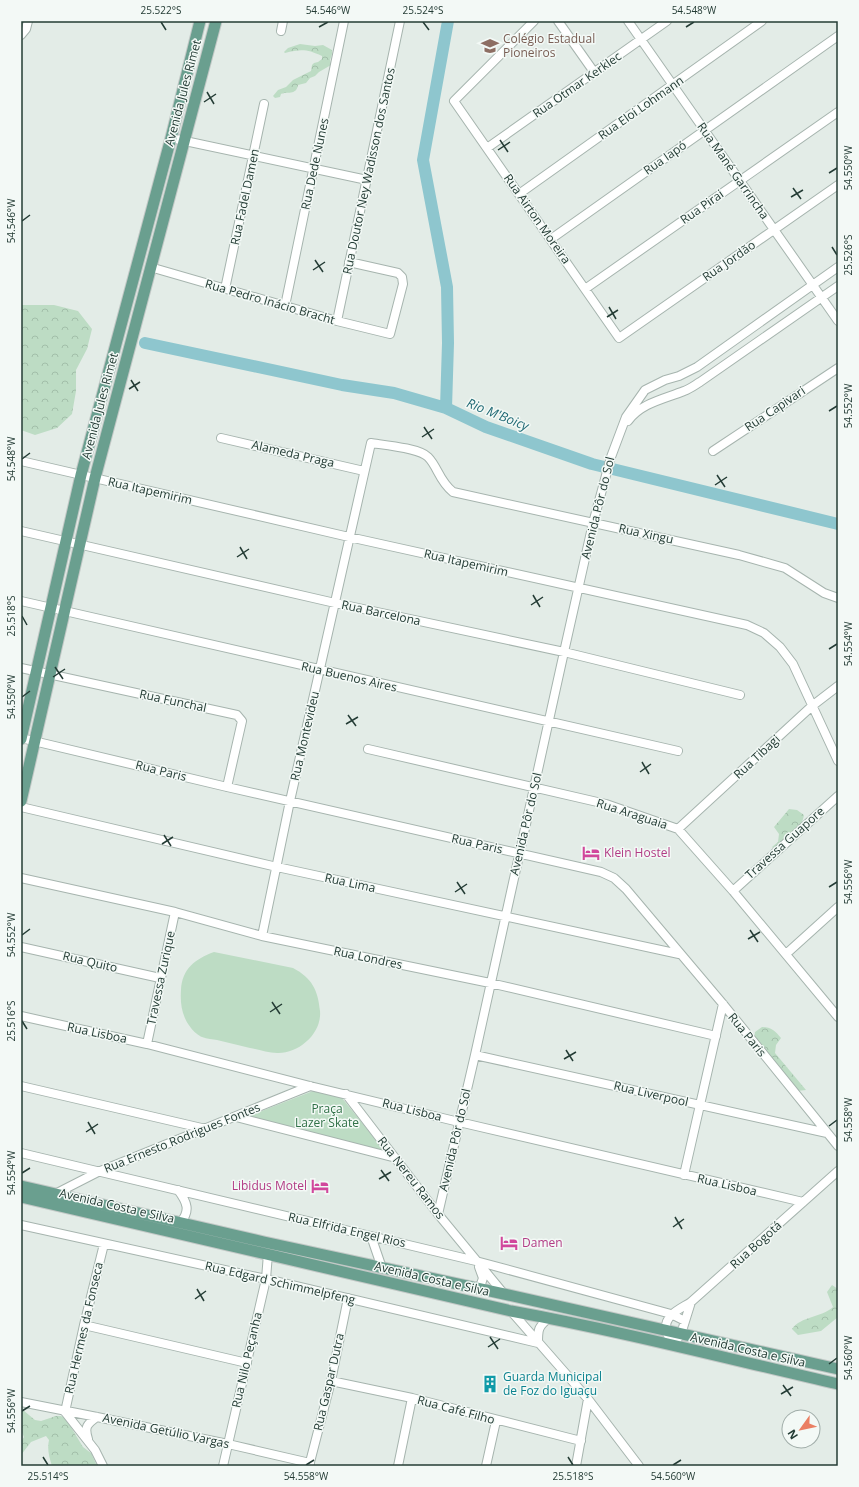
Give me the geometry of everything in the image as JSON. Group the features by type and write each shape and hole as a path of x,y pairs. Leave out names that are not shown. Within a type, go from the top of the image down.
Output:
{"main road":[{"name":"Avenida Jules Rimet","path":"21,738 81,475 171,138 200,21"},
{"name":"Avenida Jules Rimet","path":"21,801 95,478 216,21"},
{"name":"Avenida Costa e Silva","path":"21,1186 180,1223 838,1369"},
{"name":"Avenida Costa e Silva","path":"21,1197 511,1311 549,1318 838,1384"}],"street":[{"path":"21,35 26,29 28,21"},
{"path":"281,31 283,21"},
{"name":"Rua Dede Nunes","path":"285,306 344,21"},
{"name":"Rua Doutor Ney Wadisson dos Santos","path":"337,321 400,21"},
{"name":"Rua Airton Moreira","path":"534,21 454,101 619,338"},
{"path":"558,21 594,72"},
{"name":"Rua Mané Garrincha","path":"628,21 838,321"},
{"name":"Rua Otmar Kerklec","path":"487,148 667,21"},
{"name":"Rua Eloi Lohmann","path":"519,194 762,21"},
{"name":"Rua Iapó","path":"550,239 838,36"},
{"name":"Rua Fadel Damen","path":"225,289 264,104"},
{"name":"Rua Pirai","path":"585,289 838,112"},
{"path":"171,138 367,180"},
{"name":"Rua Jordão","path":"619,338 838,185"},
{"name":"Rua Pedro Inácio Bracht","path":"150,268 337,321 390,334 404,284 402,277 398,273 349,262"},
{"name":"Avenida Pôr do Sol","path":"438,1214 475,1055 504,917 593,522 611,457 626,417 645,390 697,367 838,267"},
{"name":"Avenida Pôr do Sol","path":"619,435 632,416 640,409 685,391 721,368 838,286"},
{"name":"Rua Capivari","path":"713,451 838,368"},
{"path":"679,376 685,391"},
{"path":"645,390 649,396 657,401"},
{"name":"Alameda Praga","path":"221,438 364,470"},
{"name":"Rua Montevideu","path":"262,936 290,801 371,443"},
{"name":"Rua Xingu","path":"371,443 421,452 428,457 445,485 453,492 739,555 785,568 824,593 838,598"},
{"name":"Rua Itapemirim","path":"21,461 349,537 747,625 764,633 780,647 793,664 812,706 835,745 838,761"},
{"name":"Rua Barcelona","path":"21,531 335,603 564,652 740,695"},
{"name":"Rua Buenos Aires","path":"21,601 678,751"},
{"name":"Rua Funchal","path":"21,668 237,715 242,721 227,787"},
{"name":"Rua Tibagi","path":"678,829 812,706 838,686"},
{"name":"Rua Paris","path":"21,738 227,787 601,872 614,878 626,889 679,954 723,1004 838,1146"},
{"name":"Rua Araguaia","path":"368,749 606,804 678,829 733,891 838,1016"},
{"name":"Travessa Guapore","path":"733,891 838,796"},
{"name":"Rua Lima","path":"21,807 277,867 679,954"},
{"name":"Rua Londres","path":"21,878 175,912 262,936 490,983 716,1036"},
{"path":"786,954 838,907"},
{"name":"Travessa Zurique","path":"147,1044 175,912"},
{"name":"Rua Quito","path":"21,947 160,978"},
{"path":"684,1175 723,1004"},
{"name":"Rua Lisboa","path":"21,1016 147,1044 310,1086 459,1122 803,1202"},
{"name":"Rua Liverpool","path":"475,1055 826,1133"},
{"path":"21,1086 206,1129"},
{"name":"Rua Ernesto Rodrigues Fontes","path":"55,1194 98,1172 310,1086"},
{"name":"Rua Nereu Ramos","path":"346,1094 438,1214 504,1294"},
{"path":"236,1117 396,1158"},
{"name":"Rua Elfrida Engel Rios","path":"21,1153 476,1261 671,1314 685,1321"},
{"name":"Rua Bogotá","path":"671,1314 691,1302 838,1171"},
{"path":"178,1190 184,1199 187,1210 185,1217 180,1223"},
{"name":"Rua Edgard Schimmelpfeng","path":"21,1225 266,1279 538,1343"},
{"path":"371,1236 382,1268"},
{"name":"Rua Hermes da Fonseca","path":"65,1412 104,1244"},
{"name":"Rua Nilo Peçanha","path":"223,1466 266,1279 268,1254"},
{"path":"476,1261 483,1278 481,1284 476,1288"},
{"name":"Rua Gaspar Dutra","path":"310,1465 331,1380 348,1298"},
{"path":"673,1346 681,1334 691,1302"},
{"path":"511,1311 588,1399 639,1466"},
{"path":"671,1314 666,1330 673,1346"},
{"path":"538,1343 538,1330 540,1325 549,1318"},
{"path":"84,1325 247,1363"},
{"name":"Rua Café Filho","path":"331,1380 412,1398 496,1421 581,1441"},
{"path":"398,1466 412,1398"},
{"path":"576,1466 588,1399"},
{"name":"Avenida Getúlio Vargas","path":"21,1402 228,1444 310,1465"},
{"path":"65,1412 88,1440 103,1466"},
{"path":"88,1440 86,1432 87,1425 97,1417"},
{"path":"486,1466 496,1421"}],"green space":[{"path":"300,44 315,46 323,45 332,50 330,60 331,65 310,78 306,83 298,85 295,91 283,93 280,97 275,98 273,96 278,90 286,87 293,80 311,71 312,65 322,59 322,56 308,51 300,50 284,52 288,48"},
{"path":"21,305 54,305 78,311 92,329 87,349 76,370 76,391 72,414 57,428 35,435 21,430"},
{"path":"789,809 797,810 804,815 803,820 794,836 786,846 777,853 772,847 778,842 779,834 774,827"},
{"path":"214,952 293,968 305,976 316,991 320,1011 320,1019 313,1035 293,1050 277,1053 206,1038 196,1033 188,1024 182,1010 182,983 187,971 195,962"},
{"path":"762,1027 773,1030 781,1038 776,1045 775,1053 806,1090 797,1091 754,1041 755,1032"},
{"name":"Praça Lazer Skate","path":"313,1091 342,1098 385,1153 246,1117"},
{"path":"832,1285 838,1289 838,1317 821,1331 798,1335 792,1329 796,1325 806,1319 828,1311 833,1307 827,1292"},
{"path":"21,1410 35,1420 41,1421 56,1416 61,1416 66,1419 83,1447 91,1453 97,1466 52,1466 48,1447 49,1440 46,1436 31,1442 21,1455 21,1442 24,1437 21,1430"}],"waterway":[{"path":"446,408 448,343 447,287 423,160 448,21"},
{"name":"Rio M'Boicy","path":"145,343 342,385 394,393 446,408 486,427 592,464 838,524"}],"place":[{"name":"Colégio Estadual Pioneiros","path":"490,46"},
{"name":"Klein Hostel","path":"591,853"},
{"name":"Libidus Motel","path":"320,1186"},
{"name":"Damen","path":"509,1243"},
{"name":"Guarda Municipal de Foz do Iguaçu","path":"490,1384"}]}
